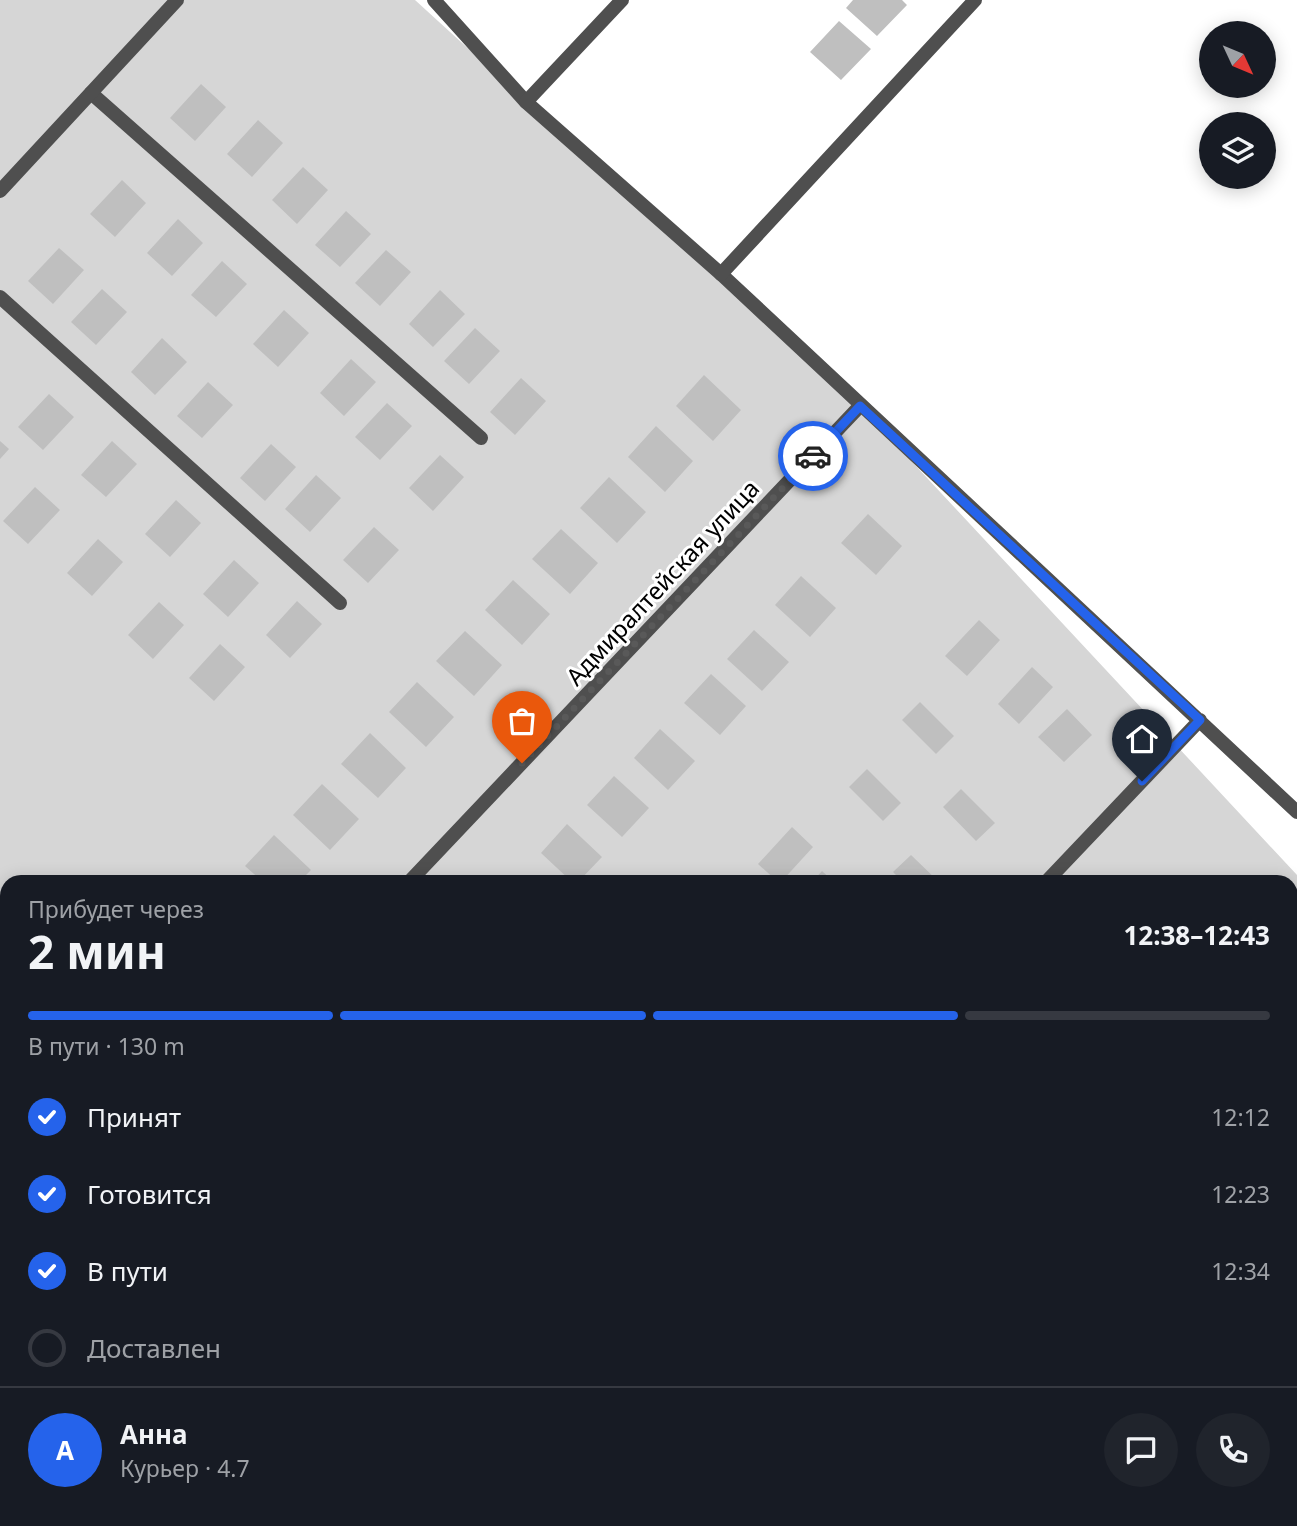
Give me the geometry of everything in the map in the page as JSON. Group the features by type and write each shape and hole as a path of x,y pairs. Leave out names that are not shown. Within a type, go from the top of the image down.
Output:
{"street":[{"path":"0,191 177,0"},
{"path":"434,0 526,102 721,274 1297,812"},
{"path":"526,102 622,0"},
{"path":"721,274 975,0"},
{"path":"90,93 481,438"},
{"path":"0,297 340,603"},
{"name":"Адмиралтейская улица","path":"416,875 860,406"},
{"path":"1053,875 1200,720"}],"shaded area":[{"path":"0,0 415,0 860,406 1297,875 0,875"}],"building":[{"path":"853,0 902,0 907,5 877,36 846,8"},
{"path":"839,21 871,49 841,80 810,52"},
{"path":"201,84 226,107 195,141 170,118"},
{"path":"258,120 283,143 252,177 227,154"},
{"path":"303,167 328,190 297,224 272,200"},
{"path":"122,180 146,203 115,237 90,214"},
{"path":"346,211 371,234 340,267 315,245"},
{"path":"178,219 203,243 172,276 147,253"},
{"path":"59,248 84,270 53,304 28,281"},
{"path":"386,250 411,272 380,306 355,283"},
{"path":"222,261 247,284 216,317 191,295"},
{"path":"102,289 127,312 96,345 71,322"},
{"path":"440,290 465,314 433,347 409,324"},
{"path":"284,310 309,333 278,367 253,344"},
{"path":"475,328 500,351 469,384 444,361"},
{"path":"162,338 187,362 155,395 131,372"},
{"path":"351,359 376,382 344,416 320,393"},
{"path":"704,375 741,410 713,441 676,406"},
{"path":"521,378 546,401 515,435 490,412"},
{"path":"208,382 233,405 202,438 177,416"},
{"path":"49,394 74,417 43,450 18,427"},
{"path":"387,403 412,426 380,460 355,437"},
{"path":"656,426 693,461 665,492 628,457"},
{"path":"0,441 9,449 0,459"},
{"path":"112,441 137,464 106,497 81,475"},
{"path":"271,444 296,467 265,501 240,478"},
{"path":"440,455 464,477 433,511 409,488"},
{"path":"316,475 341,498 310,532 285,509"},
{"path":"609,477 646,512 617,543 580,508"},
{"path":"35,487 60,510 28,544 3,521"},
{"path":"176,500 201,523 170,557 145,534"},
{"path":"868,514 902,546 876,575 841,543"},
{"path":"374,527 399,550 368,583 343,560"},
{"path":"561,529 598,563 570,594 532,559"},
{"path":"98,539 123,562 92,596 67,573"},
{"path":"234,560 259,583 228,617 203,594"},
{"path":"801,576 836,608 810,637 775,605"},
{"path":"513,580 550,614 522,645 485,610"},
{"path":"297,601 322,624 290,658 266,635"},
{"path":"159,602 184,625 153,659 128,635"},
{"path":"979,620 1000,640 967,676 945,656"},
{"path":"754,630 789,662 762,691 727,659"},
{"path":"465,631 502,665 474,696 436,661"},
{"path":"220,644 245,667 214,701 189,678"},
{"path":"1032,667 1053,687 1019,724 998,704"},
{"path":"711,674 746,706 720,735 684,703"},
{"path":"417,682 454,717 426,747 389,712"},
{"path":"920,702 954,736 936,754 902,720"},
{"path":"1067,709 1092,735 1064,762 1038,737"},
{"path":"660,729 695,761 668,790 634,758"},
{"path":"370,733 406,768 378,798 341,764"},
{"path":"867,769 901,803 883,821 849,787"},
{"path":"614,776 649,808 622,837 587,805"},
{"path":"322,784 359,819 330,850 293,815"},
{"path":"961,789 995,823 976,841 943,807"},
{"path":"567,824 602,857 585,875 565,875 541,853"},
{"path":"792,827 813,847 787,875 770,875 758,864"},
{"path":"274,835 311,870 306,875 255,875 245,866"},
{"path":"911,855 932,875 896,875 893,872"}],"way so far":[{"path":"522,763 813,456"}],"route":[{"path":"813,456 860,406 1200,720 1142,781"}]}
